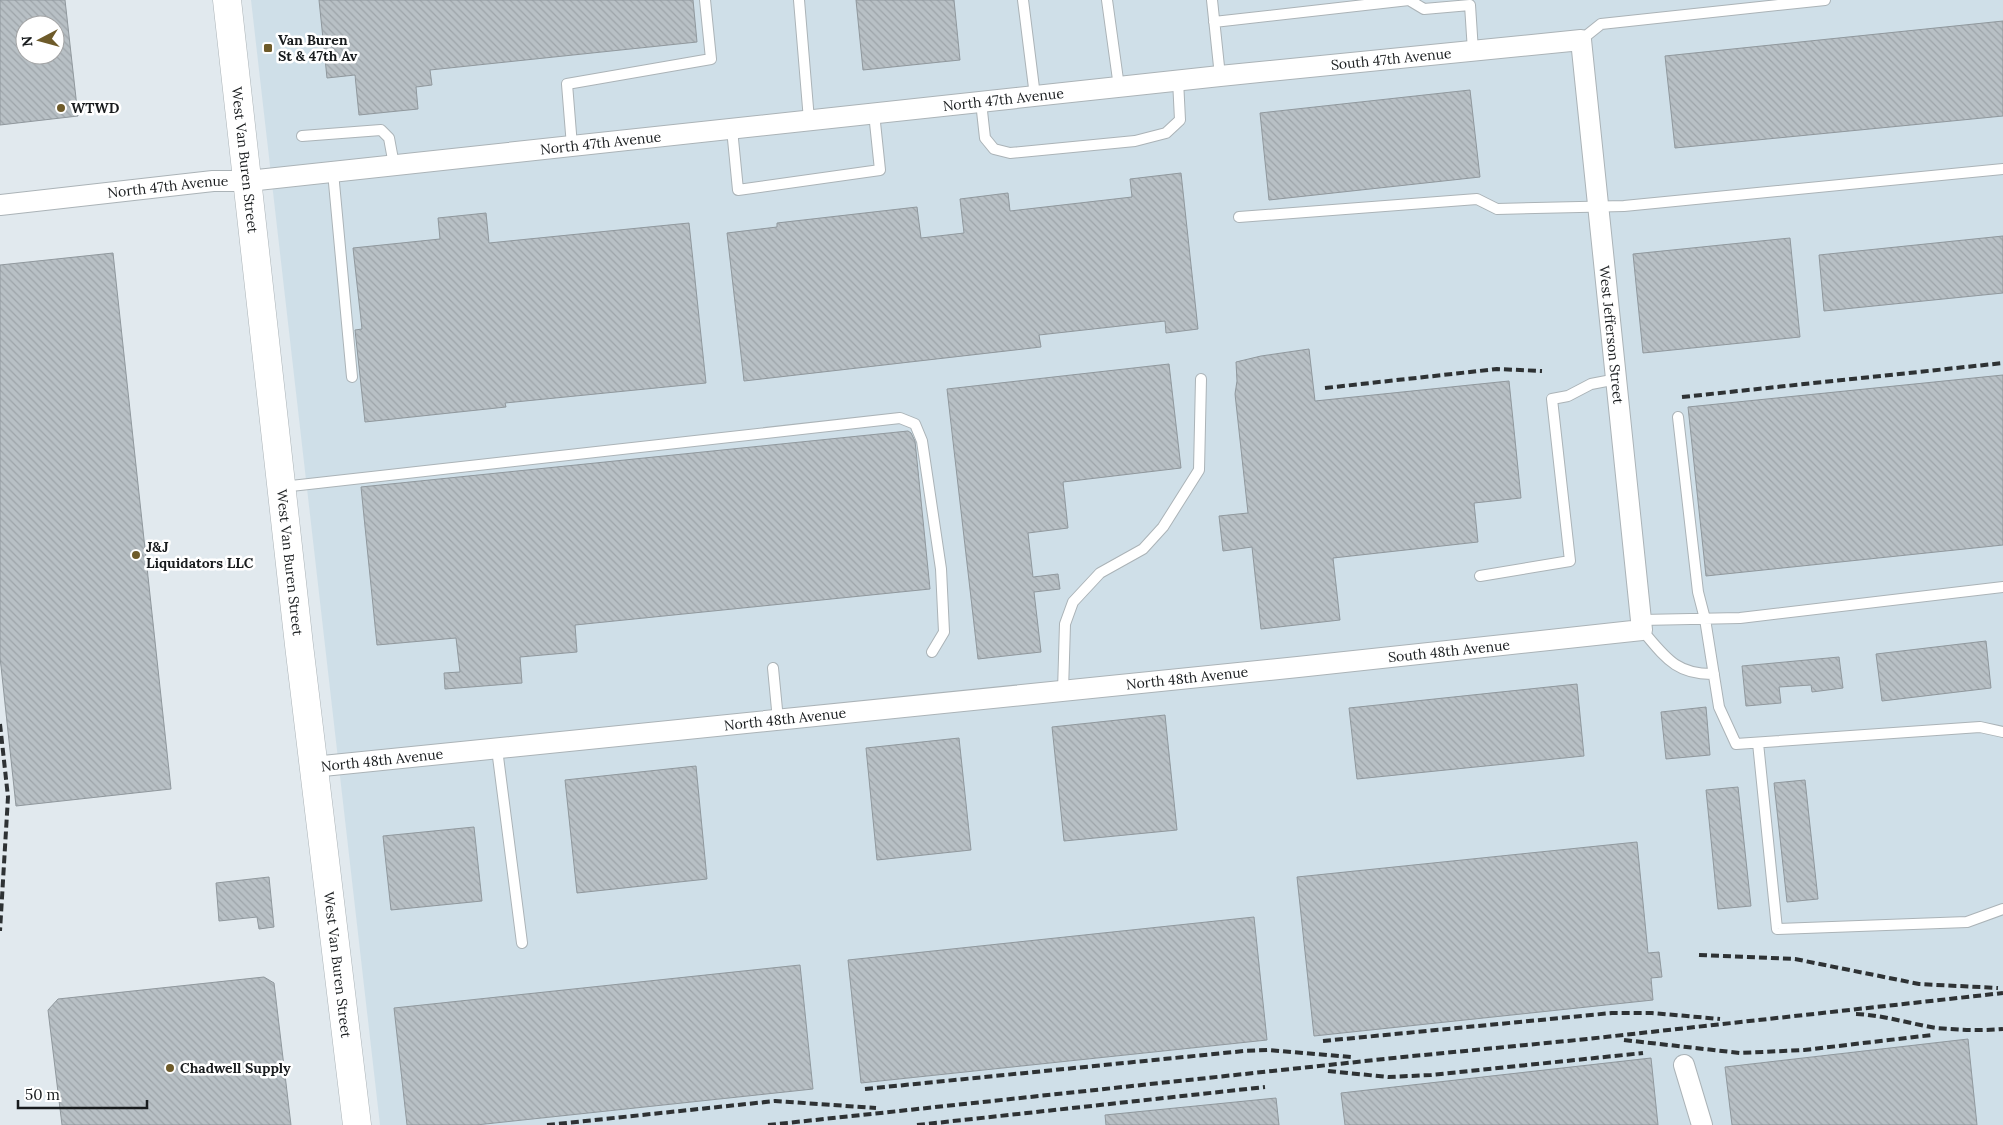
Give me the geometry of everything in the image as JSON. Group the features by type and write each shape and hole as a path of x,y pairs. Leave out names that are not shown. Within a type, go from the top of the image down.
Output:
{"main road":[{"name":"West Van Buren Street","path":"227,0 313,768 356,1125"}],"street":[{"name":"South 47th Avenue","path":"1200,78 1581,40"},
{"name":"West Jefferson Street","path":"1581,40 1641,625"},
{"name":"North 47th Avenue","path":"0,205 214,181 248,181 1200,78"},
{"name":"South 48th Avenue","path":"1256,671 1641,625"},
{"name":"North 48th Avenue","path":"313,768 1256,671"},
{"path":"1684,1065 1702,1125"}],"lane":[{"path":"572,146 567,84 680,66 711,59 705,0"},
{"path":"799,0 809,120"},
{"path":"1023,0 1035,96"},
{"path":"1107,0 1119,87"},
{"path":"1212,0 1220,76"},
{"path":"1214,22 1408,0 1424,9 1470,5 1473,50"},
{"path":"1581,40 1601,24 1825,0"},
{"path":"981,102 985,138 994,149 1010,153 1135,141 1166,133 1180,120 1178,80"},
{"path":"732,129 738,190 880,170 874,113"},
{"path":"302,136 381,130 389,138 394,165"},
{"path":"1239,218 1477,199 1497,208 1624,206 2003,169"},
{"path":"333,172 352,377"},
{"path":"1063,691 1064,624 1073,602 1100,573 1143,549 1163,527 1199,470 1201,379"},
{"path":"1480,576 1570,561 1552,399 1568,396 1591,384 1617,379"},
{"path":"281,487 900,418 915,424 922,441 941,569 944,632 932,652"},
{"path":"1678,418 1698,592 1705,619 1719,707 1736,744 1980,727 2003,732"},
{"path":"1641,625 1740,618 2003,587"},
{"path":"1641,625 1668,661 1696,674 1714,674"},
{"path":"773,668 778,720"},
{"path":"1758,742 1777,930 1966,922 2003,909"},
{"path":"496,749 522,943"}],"shaded area":[{"path":"251,0 2003,0 2003,1125 380,1125"}],"building":[{"path":"0,0 65,0 78,116 0,125"},
{"path":"319,0 693,0 697,42 430,70 432,85 416,87 418,109 359,115 355,75 327,78"},
{"path":"856,0 954,0 960,60 863,70"},
{"path":"2003,21 2003,116 1675,148 1665,56"},
{"path":"1470,90 1480,177 1269,200 1260,113"},
{"path":"1181,173 1198,329 1166,333 1165,321 1039,335 1041,347 744,381 727,233 777,227 777,223 917,207 921,238 964,233 960,199 1008,193 1010,211 1132,197 1130,179"},
{"path":"486,213 489,243 689,223 706,383 505,403 506,407 365,422 355,330 362,329 353,248 440,239 438,218"},
{"path":"2003,236 2003,293 1824,311 1819,255"},
{"path":"1790,238 1800,337 1643,353 1633,254"},
{"path":"113,253 171,789 16,806 0,657 0,265"},
{"path":"1309,349 1315,401 1509,381 1521,498 1474,503 1478,542 1333,558 1340,620 1261,629 1252,547 1223,551 1219,516 1248,513 1235,394 1237,381 1236,362 1261,356"},
{"path":"1169,364 1181,468 1063,482 1068,528 1028,533 1033,577 1058,574 1060,589 1034,592 1041,652 978,659 947,389"},
{"path":"2003,375 2003,545 1706,576 1688,407"},
{"path":"908,431 915,441 930,589 575,625 577,652 520,657 522,683 445,689 444,673 460,672 456,638 377,645 361,487"},
{"path":"1986,641 1991,688 1882,701 1876,654"},
{"path":"1839,657 1843,688 1812,692 1811,685 1779,687 1781,703 1746,706 1742,666"},
{"path":"1577,684 1584,756 1357,779 1349,708"},
{"path":"1706,707 1710,755 1666,759 1661,712"},
{"path":"1165,715 1177,830 1064,841 1052,727"},
{"path":"959,738 971,850 877,860 866,748"},
{"path":"696,766 707,879 577,893 565,780"},
{"path":"1805,780 1818,899 1787,902 1774,783"},
{"path":"1738,787 1751,906 1718,909 1706,790"},
{"path":"474,827 482,901 391,910 383,836"},
{"path":"1637,842 1648,953 1659,952 1662,977 1651,978 1653,1000 1314,1036 1297,877"},
{"path":"269,877 274,927 259,929 257,917 219,921 216,883"},
{"path":"1254,917 1267,1040 861,1083 848,960"},
{"path":"800,965 813,1089 476,1125 407,1125 394,1008"},
{"name":"Chadwell Supply","path":"264,977 274,983 291,1125 62,1125 48,1010 58,999"},
{"path":"1968,1039 1977,1125 1732,1125 1725,1067"},
{"path":"1651,1058 1658,1125 1345,1125 1341,1093"},
{"path":"1276,1098 1279,1125 1106,1125 1105,1115"}],"railway":[{"path":"1682,397 2003,363"},
{"path":"1325,388 1497,369 1542,371"},
{"path":"0,724 8,797 0,931"},
{"path":"1699,955 1795,959 1919,984 1998,988"},
{"path":"768,1125 1587,1039 2003,993"},
{"path":"1323,1041 1612,1013 1652,1013 1720,1019"},
{"path":"1856,1014 1877,1016 1937,1028 2003,1029"},
{"path":"1624,1040 1740,1053 1804,1050 1932,1035"},
{"path":"865,1089 1244,1051 1268,1050 1351,1057"},
{"path":"1328,1071 1388,1077 1431,1075 1643,1053"},
{"path":"917,1125 1265,1087"},
{"path":"547,1125 775,1101 876,1108"}],"place":[{"name":"Van Buren St & 47th Av","path":"268,48"},
{"name":"WTWD","path":"61,108"},
{"name":"J&J Liquidators LLC","path":"136,555"},
{"name":"Chadwell Supply","path":"170,1068"}]}
